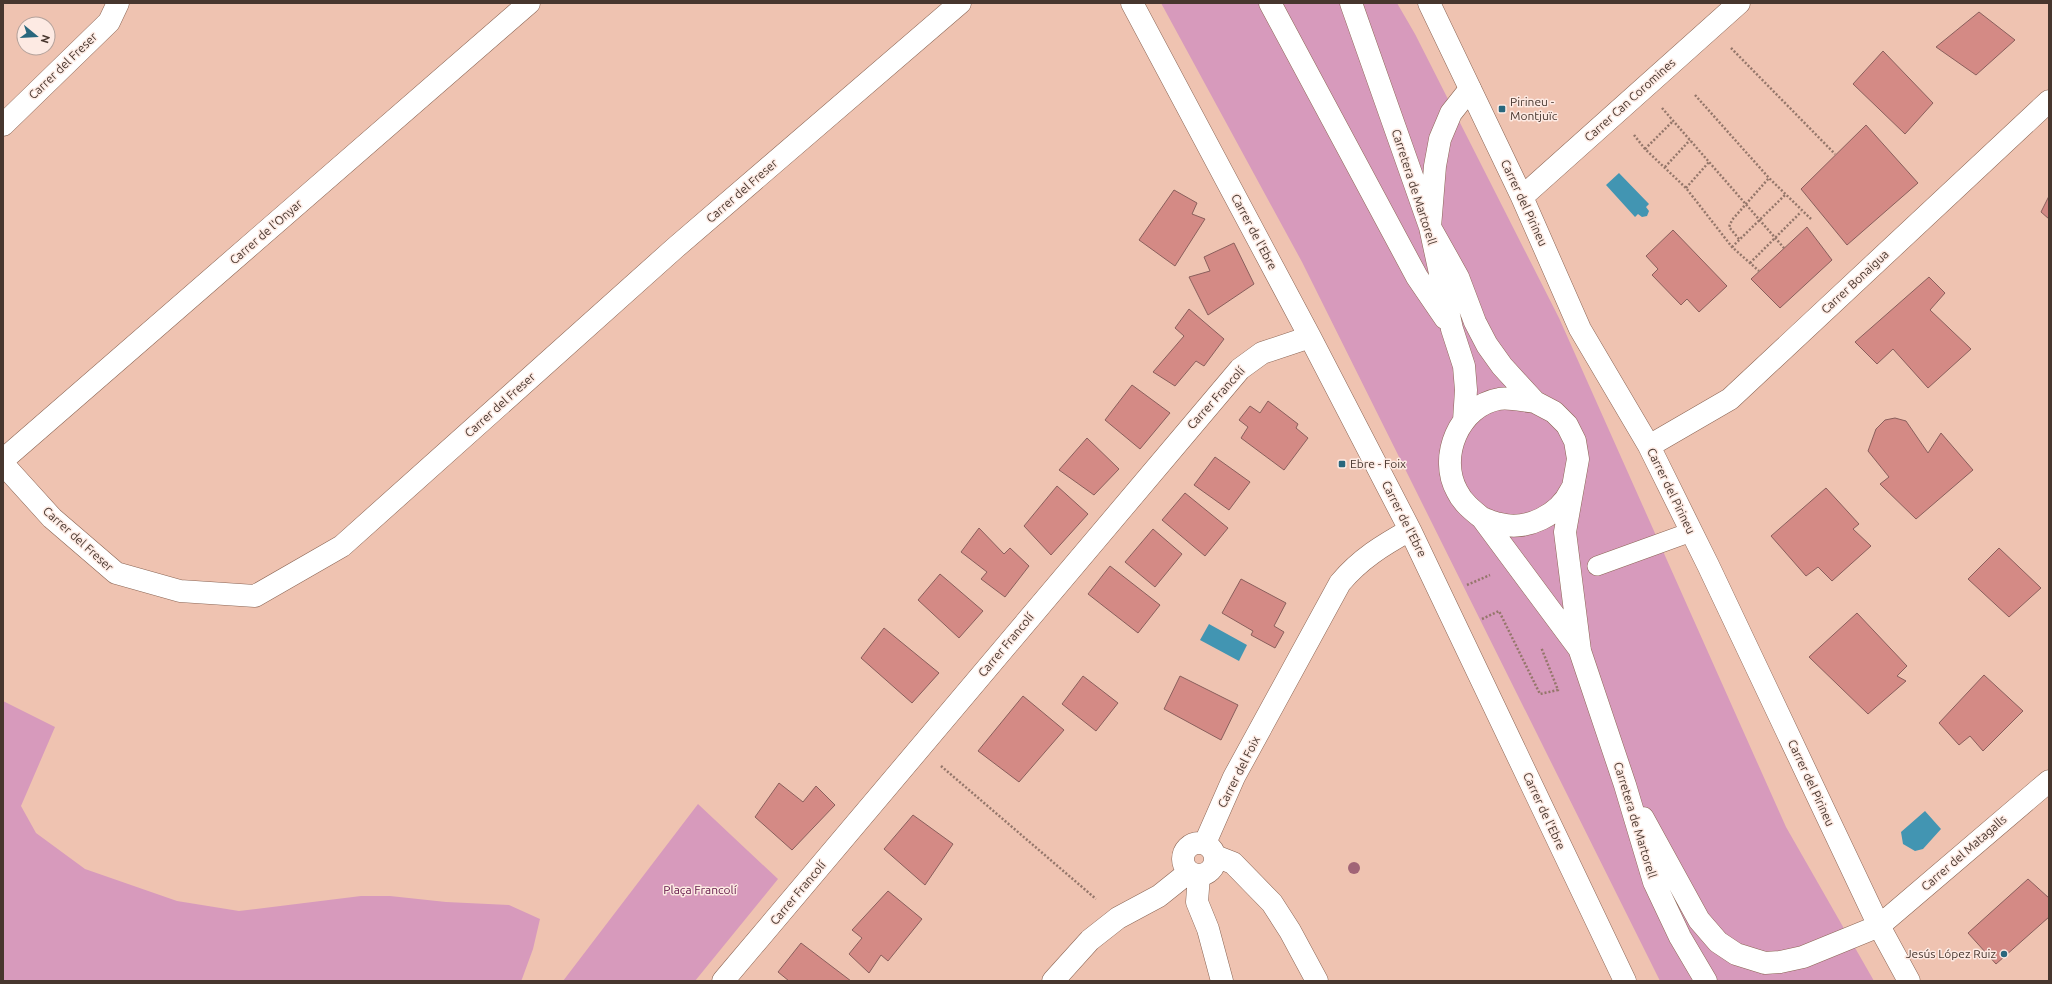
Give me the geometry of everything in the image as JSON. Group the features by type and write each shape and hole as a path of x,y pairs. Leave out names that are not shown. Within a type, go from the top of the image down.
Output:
{"street":[{"name":"Carrer del Freser","path":"3,125 109,22 118,3"},
{"name":"Carrer de l'Onyar","path":"3,460 529,3"},
{"name":"Carrer del Freser","path":"3,464 52,518 116,573 180,591 255,596 342,546 675,248 960,3"},
{"name":"Carrer de l'Ebre","path":"1132,3 1310,337 1410,530 1625,981"},
{"path":"1270,3 1417,277 1452,329"},
{"name":"Carretera de Martorell","path":"1351,3 1430,227 1452,329 1464,366 1466,390 1464,421"},
{"name":"Carrer del Pirineu","path":"1429,3 1522,197 1580,329 1649,446 1879,926 1909,981"},
{"name":"Carrer Can Coromines","path":"1522,197 1739,3"},
{"path":"1470,89 1451,113 1440,139 1435,166 1430,227 1458,277 1475,322 1487,345 1502,366 1535,402 1554,412 1567,425 1575,441 1578,459 1565,532 1580,651"},
{"name":"Carrer Bonaigua","path":"1649,446 1730,399 2049,101"},
{"name":"Carrer Francolí","path":"723,981 1240,370 1262,353 1310,337"},
{"path":"1535,402 1499,399 1479,407 1464,421 1454,437 1450,456 1450,474 1456,491 1468,506 1482,518 1580,651"},
{"path":"1482,518 1500,524 1519,526 1539,521 1555,510 1568,496 1573,485"},
{"name":"Carrer del Foix","path":"1210,850 1234,777 1340,583 1353,567 1379,547 1410,530"},
{"path":"1597,566 1691,532"},
{"name":"Carretera de Martorell","path":"1580,651 1625,785 1654,882 1680,938 1706,981"},
{"name":"Carrer del Matagalls","path":"1625,785 1699,920 1718,942 1736,954 1766,963 1780,962 1803,957 1879,926 2049,781"},
{"path":"1222,981 1208,929 1197,902 1194,874 1183,863 1183,853 1186,848 1194,843 1233,863 1272,903 1317,981"},
{"path":"1053,981 1090,940 1118,918 1159,896 1194,874 1210,871 1213,866 1210,850"}],"path":[{"path":"1726,43 1836,154"},
{"path":"1695,94 1769,178 1801,212 1811,219"},
{"path":"1660,106 1784,248"},
{"path":"1645,148 1673,121"},
{"path":"1632,133 1645,148 1686,188 1732,247 1759,271"},
{"path":"1665,167 1690,140"},
{"path":"1686,188 1709,162"},
{"path":"1739,239 1730,227 1732,220 1745,203 1769,178"},
{"path":"1732,247 1785,195"},
{"path":"1750,263 1801,212"},
{"path":"1442,596 1493,574"},
{"path":"1458,630 1499,611 1540,694 1558,690 1539,640"},
{"path":"920,748 1118,918"}],"green space":[{"path":"1161,3 1397,3 1415,34 1559,318 1786,827 1874,981 1660,981 1302,262"},
{"path":"3,701 55,727 21,806 36,833 85,869 177,901 239,911 361,896 390,896 446,902 509,905 540,919 533,949 521,981 3,981"},
{"name":"Plaça Francolí","path":"698,804 778,879 695,981 563,981"}],"water":[{"path":"1619,173 1649,204 1646,207 1649,211 1647,216 1642,217 1638,214 1635,217 1606,185"},
{"path":"1209,624 1247,645 1239,661 1200,640"},
{"path":"1925,811 1941,829 1923,849 1915,851 1903,844 1901,832"}],"building":[{"path":"1979,12 2015,40 1976,75 1936,47"},
{"path":"1883,51 1933,103 1905,134 1853,84"},
{"path":"1866,125 1918,183 1847,245 1801,189"},
{"path":"1174,190 1197,203 1192,214 1205,219 1175,266 1139,240"},
{"path":"2049,196 2049,219 2041,212"},
{"path":"1807,227 1832,260 1780,308 1751,279"},
{"path":"1673,230 1727,286 1699,312 1687,299 1681,305 1652,275 1658,269 1646,256"},
{"path":"1234,243 1254,284 1208,315 1189,277 1210,271 1204,257"},
{"path":"1929,277 1945,293 1930,310 1971,349 1928,388 1893,349 1877,364 1855,342"},
{"path":"1189,309 1224,339 1204,366 1196,361 1175,386 1153,372 1184,336 1175,328"},
{"path":"1132,385 1170,413 1140,449 1105,420"},
{"path":"1268,401 1298,424 1296,428 1308,438 1284,470 1241,438 1248,427 1239,420 1250,406 1260,413"},
{"path":"1895,418 1906,421 1928,453 1941,433 1973,470 1916,519 1880,484 1889,477 1868,451 1876,429 1885,420"},
{"path":"1087,438 1119,469 1094,495 1059,470"},
{"path":"1215,457 1250,482 1229,510 1194,485"},
{"path":"1057,486 1088,514 1051,555 1024,526"},
{"path":"1826,488 1859,524 1853,529 1871,546 1832,581 1818,567 1806,576 1771,536"},
{"path":"1185,493 1228,528 1205,556 1162,520"},
{"path":"979,528 1004,554 1010,548 1029,566 1005,597 981,579 987,572 961,552"},
{"path":"1153,529 1182,554 1155,587 1125,562"},
{"path":"1999,548 2041,588 2009,617 1968,579"},
{"path":"1110,566 1160,605 1138,633 1088,594"},
{"path":"940,574 983,611 959,638 918,600"},
{"path":"1241,579 1286,603 1274,626 1284,632 1275,648 1251,635 1253,631 1222,613"},
{"path":"1857,613 1907,666 1897,676 1906,681 1868,714 1809,657"},
{"path":"884,628 939,673 912,703 861,658"},
{"path":"1984,675 2023,711 1983,751 1970,736 1959,745 1939,723"},
{"path":"1083,676 1118,703 1096,731 1062,704"},
{"path":"1180,676 1238,705 1221,740 1164,709"},
{"path":"1023,696 1064,730 1019,782 978,751"},
{"path":"779,783 803,802 816,786 835,805 792,850 755,817"},
{"path":"913,815 953,844 925,885 884,849"},
{"path":"2028,879 2049,898 2049,917 1996,964 1968,933"},
{"path":"888,891 922,919 888,961 881,955 869,973 849,954 862,938 852,930"},
{"path":"801,943 851,981 789,981 778,972"}],"place":[{"name":"Pirineu - Montjuïc","path":"1502,109"},
{"name":"Ebre - Foix","path":"1342,464"},
{"name":"Jesús López Ruiz","path":"2004,954"}]}
